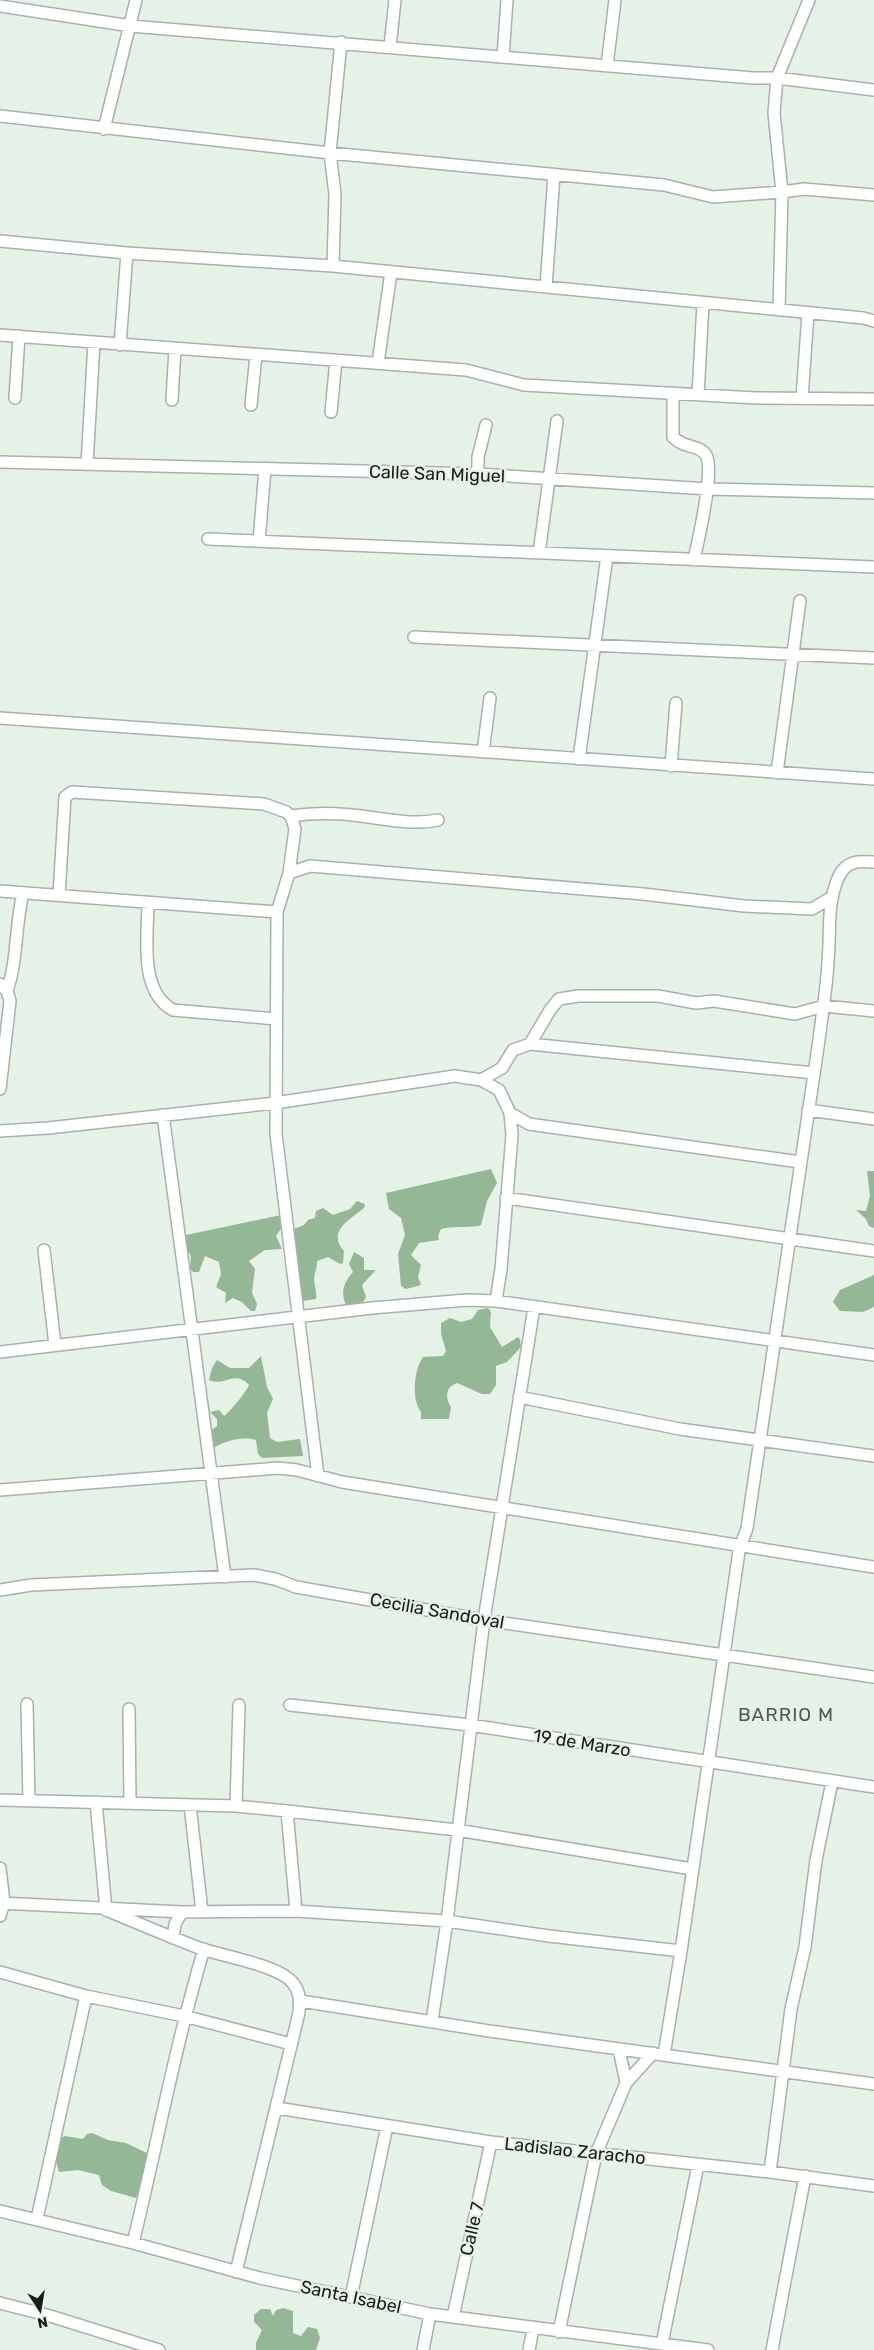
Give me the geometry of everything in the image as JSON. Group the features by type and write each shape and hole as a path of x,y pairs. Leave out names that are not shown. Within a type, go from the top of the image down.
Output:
{"street":[{"path":"104,129 136,0"},
{"path":"390,47 396,0"},
{"path":"503,57 507,0"},
{"path":"607,66 615,0"},
{"path":"779,310 782,192 774,113 777,78 809,0"},
{"path":"0,6 131,26 341,42 753,78 777,78 874,90"},
{"path":"333,266 335,194 330,153 341,42"},
{"path":"0,116 330,153 664,186 713,197 804,189 874,195"},
{"path":"546,287 554,175"},
{"path":"0,241 127,253 333,266 864,318 874,321"},
{"path":"120,345 127,253"},
{"path":"378,363 391,272"},
{"path":"698,394 703,303"},
{"path":"802,398 808,313"},
{"path":"0,335 466,370 524,385 698,394 874,399"},
{"path":"15,398 19,336"},
{"path":"87,464 94,343"},
{"path":"172,400 174,349"},
{"path":"251,405 256,355"},
{"path":"331,412 336,360"},
{"path":"673,393 673,437 680,444 700,448 707,456 708,489 694,560"},
{"path":"539,553 557,421"},
{"path":"478,474 478,457 486,425"},
{"name":"Calle San Miguel","path":"0,462 478,474 708,489 874,493"},
{"path":"259,541 265,469"},
{"path":"208,539 874,568"},
{"path":"579,759 606,556"},
{"path":"776,773 800,601"},
{"path":"414,637 792,656 874,658"},
{"path":"482,752 490,698"},
{"path":"671,766 676,704"},
{"path":"0,718 874,779"},
{"path":"59,895 65,796 72,792 264,804 279,808 291,816 295,829 293,854 277,912 276,1134 318,1476"},
{"path":"291,816 311,812 340,813 423,824 438,820"},
{"path":"293,854 310,866"},
{"path":"558,2332 596,2154 626,2083 659,2054 681,1951 707,1762 740,1547 747,1528 773,1341 824,1006 829,960 828,929 832,897 838,877 848,864 855,861 874,862"},
{"path":"289,873 310,866 643,894 744,906 812,909 832,897"},
{"path":"0,891 277,912"},
{"path":"0,1090 10,1001 4,988 14,969 17,921 23,892"},
{"path":"148,902 149,972 153,985 165,1006 173,1010 276,1019"},
{"path":"812,909 828,929"},
{"path":"530,1044 550,1010 559,999 578,996 658,996 696,1003 714,1000 795,1014 824,1006 874,1011"},
{"path":"481,1080 502,1068 513,1050 530,1044 814,1073"},
{"path":"1,1128 48,1128 275,1103 455,1076 481,1080 498,1090 510,1113 512,1135 496,1301"},
{"path":"808,1110 874,1119"},
{"path":"510,1113 529,1124 800,1162"},
{"path":"163,1115 225,1577"},
{"path":"506,1198 874,1251"},
{"path":"44,1250 55,1345"},
{"path":"0,1352 299,1319 372,1308 467,1300 496,1301 874,1355"},
{"path":"432,2021 447,1921 456,1830 484,1620 534,1307"},
{"path":"519,1397 680,1429 874,1456"},
{"path":"0,1490 278,1468 342,1482 501,1509 874,1567"},
{"name":"Cecilia Sandoval","path":"0,1590 31,1586 254,1575 275,1579 296,1587 484,1620 874,1677"},
{"path":"28,1704 28,1800"},
{"path":"236,1806 239,1705"},
{"name":"19 de Marzo","path":"290,1705 470,1725 874,1787"},
{"path":"129,1709 130,1803"},
{"path":"770,2172 791,2009 805,1947 816,1860 832,1782"},
{"path":"0,1800 236,1806 286,1810 456,1830 692,1869"},
{"path":"96,1802 106,1910"},
{"path":"190,1805 202,1912"},
{"path":"286,1810 296,1911"},
{"path":"0,1868 2,1903 0,1916"},
{"path":"2,1903 106,1910 182,1912 296,1911 447,1921 549,1936 681,1951"},
{"path":"106,1910 173,1938 277,1972 289,1979 298,1990 301,2001 277,2108 236,2272"},
{"path":"173,1938 175,1924 182,1912"},
{"path":"133,2243 184,2016 204,1949"},
{"path":"0,1972 86,1996 184,2016 291,2044"},
{"path":"37,2219 86,1996"},
{"path":"301,2001 619,2049 874,2084"},
{"path":"619,2049 626,2083"},
{"name":"Ladislao Zaracho","path":"277,2108 491,2142 805,2176 874,2186"},
{"path":"351,2297 387,2126"},
{"name":"Calle 7","path":"452,2317 491,2142"},
{"path":"662,2344 698,2165"},
{"path":"772,2350 805,2176"},
{"name":"Santa Isabel","path":"0,2211 133,2243 236,2272 430,2314 533,2328 638,2346 662,2344 708,2350"},
{"path":"0,2303 48,2315 159,2350"},
{"path":"423,2350 430,2314"},
{"path":"529,2350 533,2328"}],"green space":[{"path":"491,1169 497,1183 487,1201 481,1225 441,1229 438,1236 439,1240 419,1243 411,1255 421,1265 418,1277 421,1285 406,1289 401,1286 398,1254 405,1235 401,1218 389,1209 386,1193"},
{"path":"867,1171 874,1171 874,1228 869,1226 866,1219 856,1210 866,1211 870,1196"},
{"path":"357,1201 365,1204 364,1208 347,1221 339,1232 339,1244 344,1251 343,1263 340,1264 328,1257 317,1261 314,1278 316,1299 303,1301 297,1270 294,1229 315,1218 316,1211 323,1208 333,1215 350,1209"},
{"path":"281,1215 282,1227 276,1236 282,1249 265,1250 249,1261 255,1269 252,1293 257,1304 255,1311 251,1311 242,1302 233,1298 225,1303 226,1293 216,1287 221,1274 219,1262 205,1256 199,1272 193,1272 190,1269 191,1256 187,1250 186,1235"},
{"path":"354,1252 364,1258 364,1270 376,1270 362,1285 366,1297 362,1304 355,1307 346,1305 343,1296 345,1283 353,1272 349,1264"},
{"path":"874,1275 874,1307 863,1312 840,1311 833,1302 840,1290"},
{"path":"488,1308 491,1312 490,1327 502,1347 518,1337 521,1347 507,1362 496,1366 496,1385 490,1394 482,1394 457,1383 450,1387 447,1393 451,1407 449,1419 421,1419 421,1412 415,1392 417,1369 423,1357 443,1356 446,1351 441,1334 441,1323 450,1318 461,1322 472,1319 478,1310"},
{"path":"261,1356 267,1387 273,1399 267,1413 270,1438 277,1442 300,1439 303,1456 262,1458 258,1454 256,1440 250,1439 233,1440 212,1449 207,1434 217,1426 217,1419 210,1412 219,1410 224,1416 238,1402 249,1385 239,1378 215,1382 209,1380 212,1368 217,1360 230,1368 249,1368"},
{"path":"92,2133 108,2140 126,2143 151,2155 136,2198 111,2191 102,2185 99,2175 78,2170 59,2172 54,2154 59,2139 65,2136 83,2139 87,2134"},
{"path":"283,2308 293,2311 293,2333 301,2336 308,2327 317,2329 320,2338 316,2350 256,2350 256,2343 262,2330 254,2322 254,2315 261,2309 270,2309 273,2316 276,2310"}],"district":[{"name":"BARRIO M","path":"786,1714"}]}
